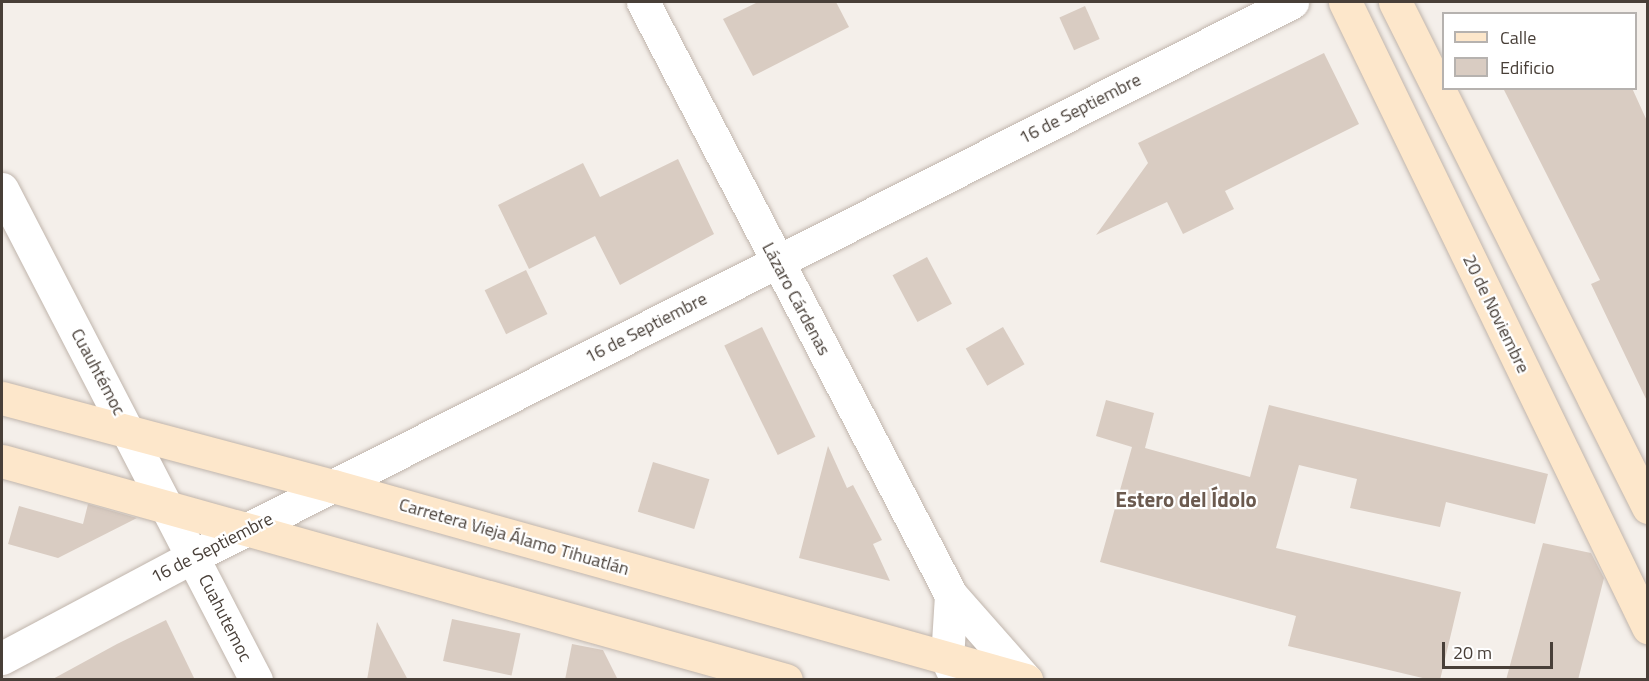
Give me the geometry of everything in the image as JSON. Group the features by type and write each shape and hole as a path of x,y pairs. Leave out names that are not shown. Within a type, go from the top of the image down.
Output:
{"main road":[{"name":"20 de Noviembre","path":"1345,2 1647,627"},
{"path":"1395,2 1647,507"},
{"name":"Carretera Vieja Álamo Tihuatlán","path":"2,398 130,434 333,486 952,669 1026,679"},
{"path":"1560,446 1606,423"},
{"path":"2,461 786,680"}],"street":[{"name":"Lázaro Cárdenas","path":"643,2 776,262 951,595 1026,679"},
{"name":"16 de Septiembre","path":"2,658 195,556 1292,2"},
{"name":"Cuauhtémoc","path":"2,189 195,556"},
{"name":"Cuahutemoc","path":"195,556 256,680"},
{"path":"951,595 952,669"}],"building":[{"path":"758,2 836,2 849,27 753,76 723,19"},
{"path":"1085,6 1100,39 1074,50 1059,17"},
{"path":"1324,53 1359,124 1225,191 1234,209 1183,234 1167,202 1096,235 1148,163 1138,143"},
{"path":"1504,90 1633,90 1647,121 1647,401 1591,284 1600,280"},
{"path":"678,159 714,234 620,285 595,236 529,269 498,205 583,163 600,197"},
{"path":"927,257 952,304 917,322 893,275"},
{"path":"526,270 547,314 506,334 485,290"},
{"path":"762,327 815,437 778,455 724,345"},
{"path":"1003,327 1024,364 987,386 966,348"},
{"path":"1106,400 1154,413 1145,448 1250,477 1269,405 1548,474 1535,524 1446,502 1440,527 1350,508 1357,479 1299,465 1276,548 1461,592 1440,680 1431,680 1288,646 1296,616 1100,562 1132,447 1096,436"},
{"path":"828,446 847,488 853,485 882,540 873,544 890,581 799,558"},
{"path":"653,462 709,479 694,529 638,512"},
{"path":"88,504 137,518 58,558 8,544 19,506 83,524"},
{"path":"1543,543 1591,553 1604,578 1578,680 1506,680"},
{"path":"452,619 520,634 512,676 443,661"},
{"path":"166,620 195,680 51,680 117,644"},
{"path":"377,622 408,680 367,680"},
{"path":"572,644 603,650 618,680 565,680"}],"district":[{"name":"Estero del Ídolo","path":"1186,499"}]}
